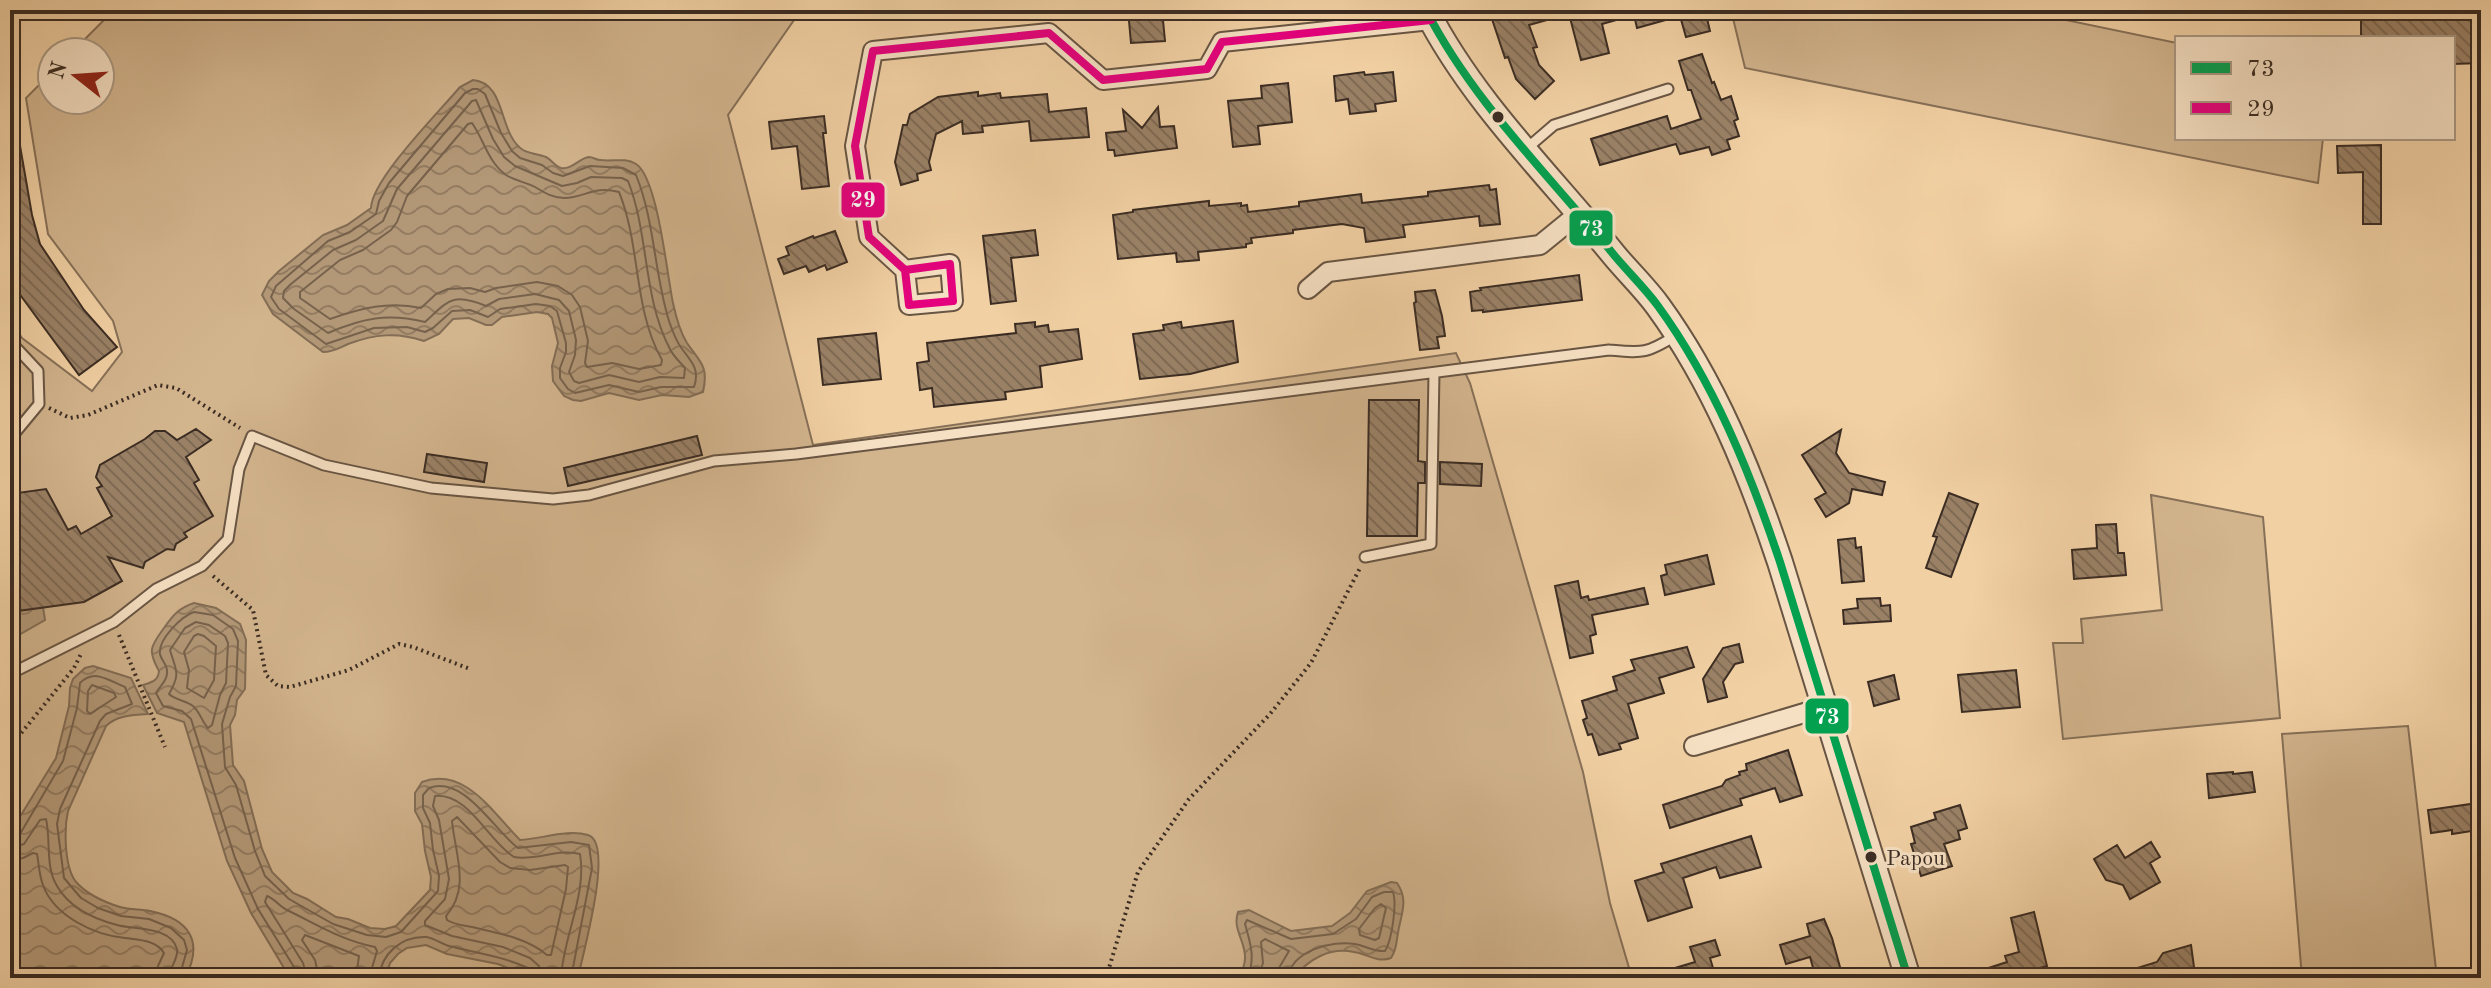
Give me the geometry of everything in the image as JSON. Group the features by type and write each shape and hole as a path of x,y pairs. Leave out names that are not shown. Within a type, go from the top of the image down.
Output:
{"street":[{"path":"905,270 869,237 855,146 873,51 1049,33 1103,80 1207,69 1222,42 1429,15 1461,67 1525,149 1656,303 1678,334 1725,418 1762,507 1908,978"},
{"path":"1308,289 1328,272 1540,245 1578,214"},
{"path":"1694,746 1824,707"}],"lane":[{"path":"1525,149 1554,125 1668,89"},
{"path":"10,674 114,622 156,589 202,566 228,539 239,469 252,436 324,465 431,488 553,499 589,495 714,461 796,454 1609,350 1637,353 1656,349 1678,334"},
{"path":"10,341 38,371 39,404 12,435"},
{"path":"10,360 22,354"},
{"path":"1365,557 1431,544 1434,373"}],"path":[{"path":"39,404 70,418 88,415 158,385 167,386 200,401 252,436"},
{"path":"1106,978 1138,872 1189,799 1270,714 1311,663 1365,557"},
{"path":"202,566 253,610 266,675 278,686 290,687 349,670 399,644 470,669"},
{"path":"114,622 165,747"},
{"path":"10,747 74,668 89,635"}],"shaded area":[{"path":"114,10 801,10 728,115 813,445 1456,353 1470,383 1583,772 1610,903 1632,978 10,978 10,320 22,338 92,391 122,352 113,321 48,234 26,98 36,88 36,116 116,116 116,36 88,36"},
{"path":"1731,10 2017,10 2175,43 2175,140 2323,140 2318,183 1745,68"},
{"path":"2151,495 2263,517 2280,718 2063,739 2053,643 2083,643 2081,619 2162,610"},
{"path":"2408,726 2437,978 2302,978 2282,734"}],"water":[{"path":"473,80 484,83 492,90 509,133 523,150 546,157 561,168 589,157 632,162 644,173 656,207 677,319 704,370 703,392 689,397 662,395 639,400 609,393 581,401 564,396 553,381 552,366 558,343 552,318 537,312 502,317 492,325 469,318 453,319 439,334 424,341 405,336 377,336 323,352 273,314 262,295 269,281 323,235 347,225 371,208 382,180 408,146 460,87"},
{"path":"194,603 216,608 240,624 246,640 245,689 237,700 230,725 233,765 244,781 262,849 272,872 293,893 336,917 370,928 396,926 430,890 431,877 422,824 415,811 415,793 422,782 437,779 452,781 477,795 520,840 580,833 588,835 595,843 598,878 578,978 532,978 498,964 447,954 426,945 407,948 398,954 390,963 386,978 290,978 251,913 227,861 184,722 157,713 143,685 154,681 159,671 152,653 156,639 177,612"},
{"path":"43,607 45,620 10,640 10,612"},
{"path":"93,666 131,678 148,714 120,718 106,726 68,811 67,859 77,883 97,898 120,907 164,915 184,926 193,943 191,965 185,978 10,978 10,833 56,758 73,679 85,668"},
{"path":"1391,882 1397,883 1401,889 1403,901 1396,946 1391,958 1336,951 1313,960 1294,978 1239,978 1245,958 1237,924 1238,912 1249,910 1291,931 1332,926 1350,913 1367,891"}],"building":[{"path":"1128,10 1162,10 1165,41 1131,43"},
{"path":"1489,10 1565,10 1565,15 1529,25 1537,47 1533,48 1539,65 1554,81 1535,99 1516,79 1508,57 1505,58"},
{"path":"1568,10 1705,10 1710,31 1686,37 1680,16 1637,28 1634,15 1602,24 1609,53 1581,60"},
{"path":"2361,10 2481,10 2481,63 2455,64 2455,36 2361,36"},
{"path":"1702,54 1721,100 1731,96 1738,119 1734,121 1739,136 1727,140 1730,149 1712,155 1709,147 1680,154 1676,144 1600,165 1591,139 1667,116 1671,129 1701,119 1679,61"},
{"path":"1364,72 1365,75 1393,72 1396,101 1375,104 1376,111 1350,114 1348,99 1336,101 1334,76"},
{"path":"1288,83 1292,122 1258,126 1260,144 1233,147 1228,101 1262,98 1261,86"},
{"path":"978,92 978,96 1000,93 1001,98 1047,94 1049,112 1086,108 1089,137 1031,141 1029,121 982,126 983,132 963,134 962,121 936,134 929,162 931,170 917,174 918,180 901,185 895,162 903,125 907,125 910,114 938,97"},
{"path":"1158,107 1160,127 1174,126 1177,148 1115,156 1114,150 1108,150 1106,133 1126,131 1123,110 1142,128"},
{"path":"824,116 829,186 802,189 797,146 772,149 769,122"},
{"path":"19,140 40,244 84,310 117,347 79,375 10,281 10,141"},
{"path":"2381,145 2381,224 2363,224 2363,172 2338,173 2337,146"},
{"path":"1489,185 1490,190 1496,189 1500,224 1480,226 1479,216 1403,225 1405,237 1366,242 1364,228 1342,224 1251,238 1252,243 1246,244 1246,247 1198,252 1199,260 1177,262 1176,253 1118,259 1113,215 1133,210 1209,201 1209,206 1241,203 1241,206 1247,205 1248,212 1361,194 1362,203"},
{"path":"1035,230 1038,255 1011,258 1016,301 991,304 983,236"},
{"path":"835,231 847,262 827,270 825,265 809,272 806,266 784,274 778,259 789,255 786,247"},
{"path":"1579,275 1582,300 1472,311 1470,292 1480,288"},
{"path":"1435,290 1445,336 1437,337 1439,348 1420,350 1415,292"},
{"path":"1233,321 1238,362 1190,374 1140,379 1133,334 1164,330 1163,325 1181,322 1182,328"},
{"path":"1035,322 1035,327 1048,325 1049,332 1078,329 1082,359 1040,366 1042,387 1005,392 1006,399 934,407 932,388 920,390 917,363 929,361 927,343 1016,333 1015,324"},
{"path":"876,333 881,379 823,385 818,339"},
{"path":"1369,400 1419,400 1418,461 1425,462 1425,483 1418,483 1417,536 1367,536"},
{"path":"196,429 211,440 186,457 199,480 194,483 213,516 184,533 187,537 176,544 174,550 167,549 145,562 143,568 108,557 122,581 84,602 10,612 10,494 46,489 68,530 76,526 81,534 112,516 97,488 102,486 96,477 100,465 155,431 165,431 177,440"},
{"path":"1841,430 1836,453 1849,473 1885,482 1882,495 1852,489 1849,503 1826,517 1815,499 1826,493 1802,455"},
{"path":"697,436 702,455 568,486 564,468"},
{"path":"427,454 487,463 484,482 424,472"},
{"path":"1440,462 1482,464 1481,486 1440,484"},
{"path":"1949,493 1978,504 1951,577 1926,568 1937,537 1933,536"},
{"path":"2116,524 2118,553 2124,553 2126,575 2074,579 2072,550 2097,548 2096,525"},
{"path":"1855,538 1856,548 1861,547 1864,581 1842,583 1838,540"},
{"path":"1707,555 1714,584 1665,595 1661,576 1667,574 1665,565"},
{"path":"1578,581 1581,598 1588,596 1589,600 1644,588 1648,604 1592,615 1596,634 1590,636 1593,653 1570,658 1555,586"},
{"path":"1880,598 1881,606 1890,605 1891,621 1844,624 1843,610 1858,608 1857,599"},
{"path":"1739,644 1743,662 1735,664 1723,682 1727,697 1708,702 1703,679 1723,648"},
{"path":"1687,647 1694,667 1659,678 1664,693 1628,704 1638,738 1619,744 1621,749 1599,755 1583,720 1587,718 1582,701 1617,690 1613,677 1635,670 1631,660"},
{"path":"2016,670 2020,707 1962,712 1958,675"},
{"path":"1894,675 1899,699 1874,706 1868,682"},
{"path":"1788,750 1802,795 1780,802 1775,788 1740,799 1742,805 1670,828 1663,805 1722,786 1726,780 1747,770 1746,764"},
{"path":"2252,772 2255,792 2209,798 2207,774"},
{"path":"2471,804 2472,831 2431,833 2428,810"},
{"path":"1960,805 1967,828 1958,831 1960,839 1944,844 1952,866 1921,876 1911,844 1915,843 1911,827 1936,819 1934,813"},
{"path":"1751,836 1761,867 1720,878 1716,867 1683,878 1692,907 1648,921 1635,881 1664,872 1661,864"},
{"path":"2151,842 2160,857 2150,863 2160,882 2130,899 2123,885 2106,880 2094,859 2117,845 2125,858"},
{"path":"2034,912 2047,966 2024,972 2025,978 1968,978 1967,975 2007,962 2005,956 2019,952 2011,918"},
{"path":"1824,919 1843,978 1823,978 1821,969 1814,971 1810,957 1786,964 1780,945 1810,936 1807,924"},
{"path":"1715,940 1720,955 1710,958 1716,978 1656,978 1655,974 1695,962 1690,947"},
{"path":"2191,945 2194,967 2157,978 2118,978 2118,974 2157,962 2163,953"}],"transit line":[{"name":"73","path":"1426,10 1445,44 1489,107 1658,306 1696,366 1729,429 1780,562 1908,978"},
{"name":"29","path":"905,270 950,264 953,301 909,305 905,270 869,237 855,146 873,51 1049,33 1103,80 1207,69 1222,42 1431,20"}],"place":[{"name":"Papou","path":"1871,857"}]}
